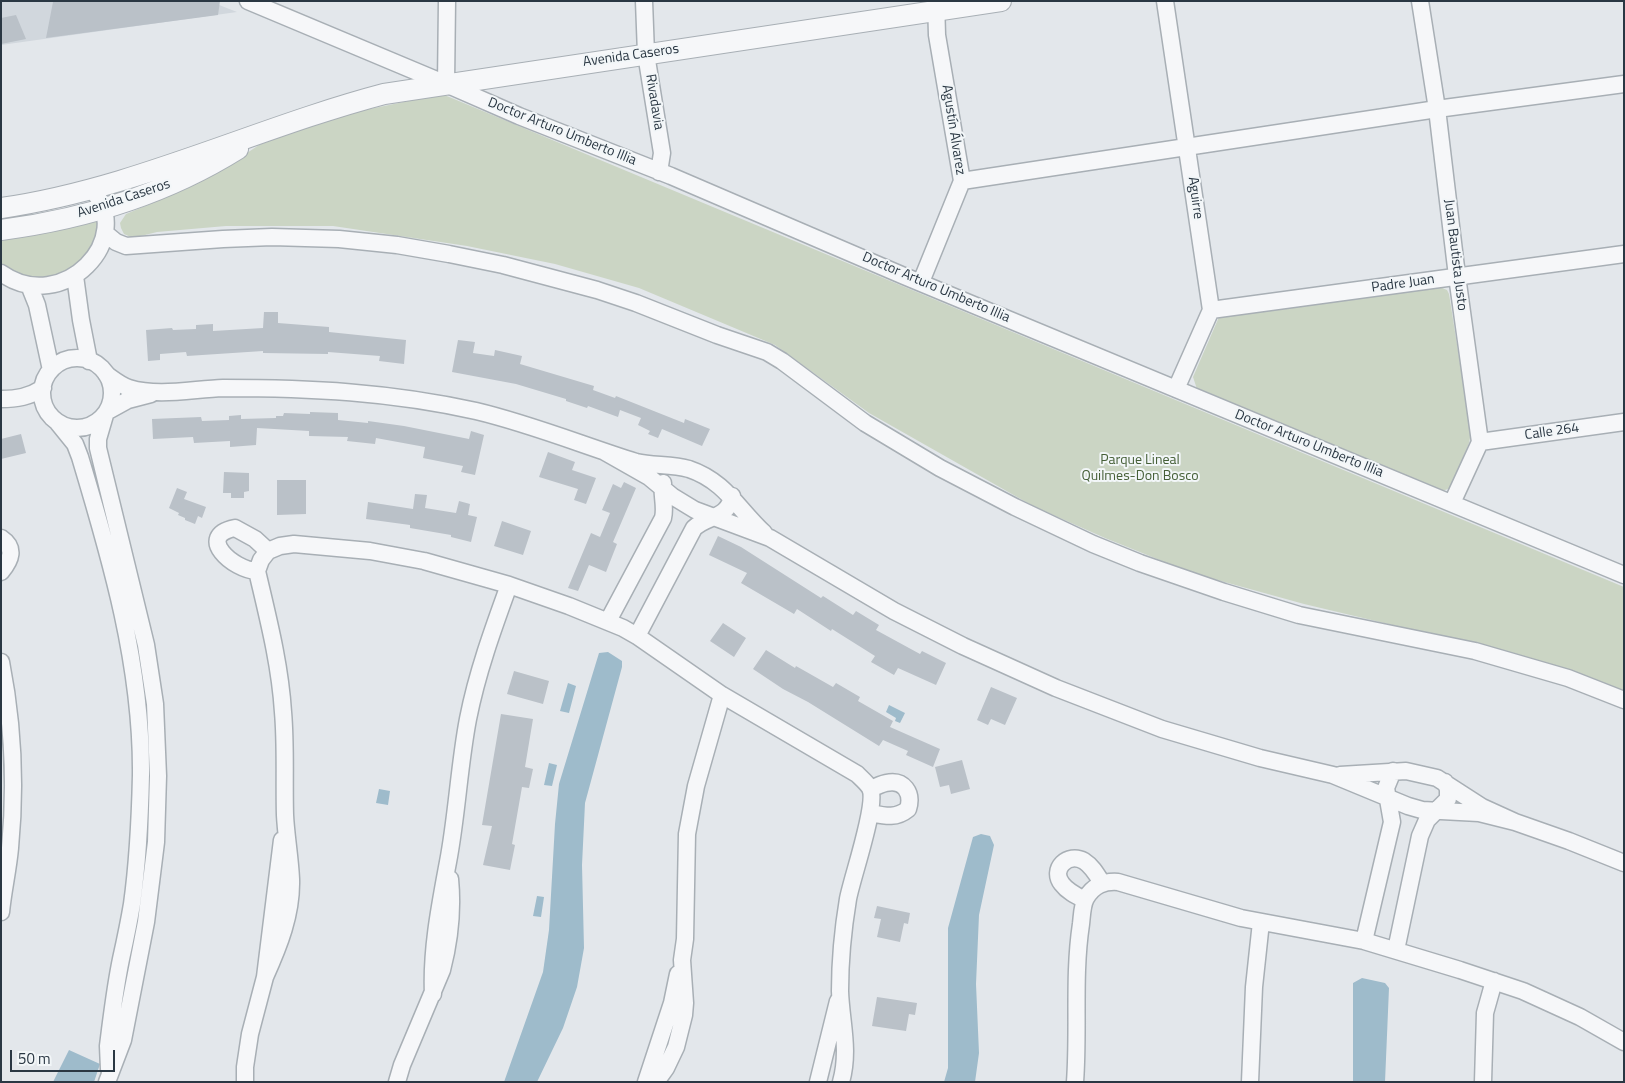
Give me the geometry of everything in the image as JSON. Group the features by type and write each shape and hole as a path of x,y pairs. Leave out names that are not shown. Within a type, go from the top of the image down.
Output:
{"street":[{"name":"Doctor Arturo Umberto Illia","path":"248,1 269,6 519,116 659,172 1624,575"},
{"path":"446,84 447,1"},
{"name":"Rivadavia","path":"644,1 646,54 662,153 659,172"},
{"name":"Avenida Caseros","path":"1,208 121,181 244,138 384,94 646,54 936,6 1001,1"},
{"name":"Aguirre","path":"1165,1 1211,310"},
{"name":"Juan Bautista Justo","path":"1420,1 1437,110 1480,442"},
{"name":"Agustín Álvarez","path":"921,282 962,181 937,35 936,6"},
{"path":"962,181 1624,84"},
{"name":"Avenida Caseros","path":"1,230 58,220 141,197 211,166 266,132"},
{"path":"90,189 103,208 105,231 116,242 126,246 232,238 339,239 397,245 503,264 597,290 766,352 782,361 865,423 940,468 1093,544 1140,563 1299,615 1475,651 1568,678 1624,700"},
{"path":"1,273 6,277 29,285 50,286 62,283 74,276 91,261 105,231 121,210 141,197"},
{"path":"91,261 118,250 144,245"},
{"name":"Padre Juan","path":"1211,310 1624,254"},
{"path":"74,276 89,361"},
{"path":"29,285 38,305 51,370"},
{"path":"1176,389 1211,310"},
{"path":"79,359 99,366 110,382 111,402 98,439 98,448 146,645 155,704 157,739 156,842 146,922 123,1040 108,1078 108,1046 121,959 132,904 140,811 140,742 136,692 124,615 93,500 75,444 45,407 43,388 51,370 69,360 79,359"},
{"path":"106,374 127,387 160,392"},
{"path":"9,399 27,397 43,388"},
{"path":"9,399 29,402 68,427 78,428 88,427 97,422 106,413 128,400 160,392 215,388 286,388 358,392 409,398 478,412 558,434 605,452 645,464 676,466 705,476 732,496 755,525 770,538 894,611 963,646 1056,688 1162,729 1293,767 1333,775 1365,775 1393,771 1414,772 1437,778 1482,807 1515,822 1624,863"},
{"name":"Calle 264","path":"1480,442 1624,422"},
{"path":"1452,503 1480,442"},
{"path":"605,452 649,477 683,504 714,518 770,538"},
{"path":"608,621 664,518 665,501 662,488 667,473 676,466"},
{"path":"637,636 694,528 700,523 714,518 727,510 732,496"},
{"path":"257,571 249,570 227,558 220,551 218,539 227,530 235,528 255,539 268,551"},
{"path":"1,538 8,543 10,560 1,572"},
{"path":"245,1082 245,1067 250,1034 265,977 284,931 290,895 290,863 285,816 285,752 279,672 257,571 261,560 268,551 280,546 294,544 370,551 424,561 509,585 608,621 637,636 722,695 857,774 870,789 872,800 871,813 855,870 845,919 840,992 818,1082"},
{"path":"397,1082 402,1065 433,994 446,956 451,922 452,897 448,862 466,730 473,695 493,629 509,585"},
{"path":"1,662 11,729 12,779 10,850 2,906"},
{"path":"646,1082 672,1003 682,960 685,930 686,853 689,818 696,786 722,695"},
{"path":"1364,942 1392,822 1386,788 1393,771"},
{"path":"1333,775 1422,810 1479,813 1515,822"},
{"path":"1396,950 1420,836 1427,820 1444,804 1449,795 1445,782"},
{"path":"870,789 886,783 894,783 903,786 910,795 908,809 898,815 892,817 871,813"},
{"path":"1085,900 1074,895 1062,885 1058,878 1058,873 1062,862 1067,859 1076,858 1082,860 1095,872 1102,883"},
{"path":"1075,1082 1077,964 1085,900 1093,889 1102,883 1118,882 1261,922 1396,950 1523,991 1580,1017 1624,1042"},
{"path":"1250,1082 1254,987 1261,922"},
{"path":"121,959 138,963"},
{"path":"656,1082 666,1068 682,1026 685,1003 682,960"},
{"path":"1483,1082 1485,1013 1494,981"},
{"path":"840,992 844,1025 845,1059 841,1082"}],"shaded area":[{"path":"1,1 209,1 237,12 1,45"}],"green space":[{"name":"Parque Lineal Quilmes-Don Bosco","path":"442,94 1624,587 1624,695 1481,646 1304,604 1192,573 1105,538 1033,506 869,413 775,345 639,288 555,264 467,246 333,226 226,226 157,232 133,238 124,234 121,228 120,223 126,214 186,189 223,169 259,145 336,116"},
{"path":"103,208 102,241 62,283 1,273 1,230"},
{"path":"1440,287 1447,290 1449,294 1471,433 1469,443 1451,488 1439,492 1197,389 1193,377 1219,317"}],"water":[{"path":"608,652 622,661 622,667 585,803 582,865 584,948 577,987 563,1028 537,1082 504,1082 543,972 549,930 559,784 599,653"},
{"path":"568,683 576,686 569,713 560,711"},
{"path":"889,705 905,713 900,723 895,721 896,718 886,712"},
{"path":"549,763 557,765 552,786 544,785"},
{"path":"379,789 390,791 388,805 376,803"},
{"path":"981,834 990,836 994,845 979,915 976,984 979,1053 975,1082 944,1082 948,1068 948,928 973,837"},
{"path":"537,896 544,897 541,917 533,916"},
{"path":"1362,978 1385,983 1389,988 1385,1082 1353,1082 1353,983"},
{"path":"69,1050 100,1064 94,1082 53,1082"}],"building":[{"path":"220,1 218,15 46,38 53,2"},
{"path":"16,15 26,39 1,44 1,18"},
{"path":"264,312 278,312 278,323 329,327 329,332 406,340 404,364 379,361 380,356 328,352 328,354 263,353 263,351 187,356 186,352 160,354 160,360 148,361 146,330 196,329 196,325 213,324 213,331 263,328"},
{"path":"458,340 475,342 473,353 494,356 495,350 522,356 520,364 594,386 593,390 615,398 616,396 684,423 685,419 710,429 702,446 662,429 658,438 648,434 650,431 638,425 641,418 620,410 618,417 516,384 452,372"},
{"path":"310,412 338,413 338,420 368,423 368,421 404,426 469,439 471,431 484,435 475,475 461,472 463,466 423,458 425,447 376,438 375,444 347,441 348,437 309,436 309,431 257,428 256,445 230,447 230,441 194,443 193,437 153,439 152,419 201,417 202,421 229,420 229,416 241,415 241,419 276,418 276,416 283,416 284,413 310,414"},
{"path":"21,434 26,453 1,459 1,439"},
{"path":"548,452 575,462 572,470 596,478 586,504 574,500 578,489 539,477"},
{"path":"224,472 249,473 249,491 244,492 244,498 231,498 231,493 223,493"},
{"path":"277,480 306,480 306,514 277,515"},
{"path":"624,482 636,488 613,542 617,544 606,572 589,565 578,591 568,588 591,533 600,537 610,513 602,510 613,484 621,488"},
{"path":"177,488 187,492 184,499 206,507 202,518 198,516 195,524 185,520 185,518 178,515 179,513 169,508"},
{"path":"415,494 427,495 425,508 456,513 459,501 470,504 468,515 477,517 471,542 451,537 451,535 410,528 410,525 366,519 368,502 413,509"},
{"path":"502,521 531,531 523,555 494,546"},
{"path":"718,536 741,547 821,598 823,596 853,615 856,611 879,625 876,630 920,654 922,651 946,663 936,685 898,668 894,675 871,662 875,656 832,629 831,631 797,609 794,614 741,583 747,573 709,555"},
{"path":"723,623 746,638 734,657 710,641"},
{"path":"766,650 795,668 796,666 833,687 836,683 860,697 858,701 893,721 890,727 940,749 933,767 906,755 908,751 883,740 879,746 753,669"},
{"path":"514,671 549,681 543,704 507,694"},
{"path":"991,687 1017,698 1005,725 991,719 988,725 977,720"},
{"path":"501,714 533,719 525,767 533,769 529,788 522,787 512,844 515,845 510,870 483,865 492,826 482,825"},
{"path":"962,760 970,789 951,794 949,785 940,787 935,767"},
{"path":"877,906 910,913 908,924 904,923 900,942 877,937 881,919 874,918"},
{"path":"877,997 917,1003 915,1015 909,1014 906,1031 872,1026"}]}
